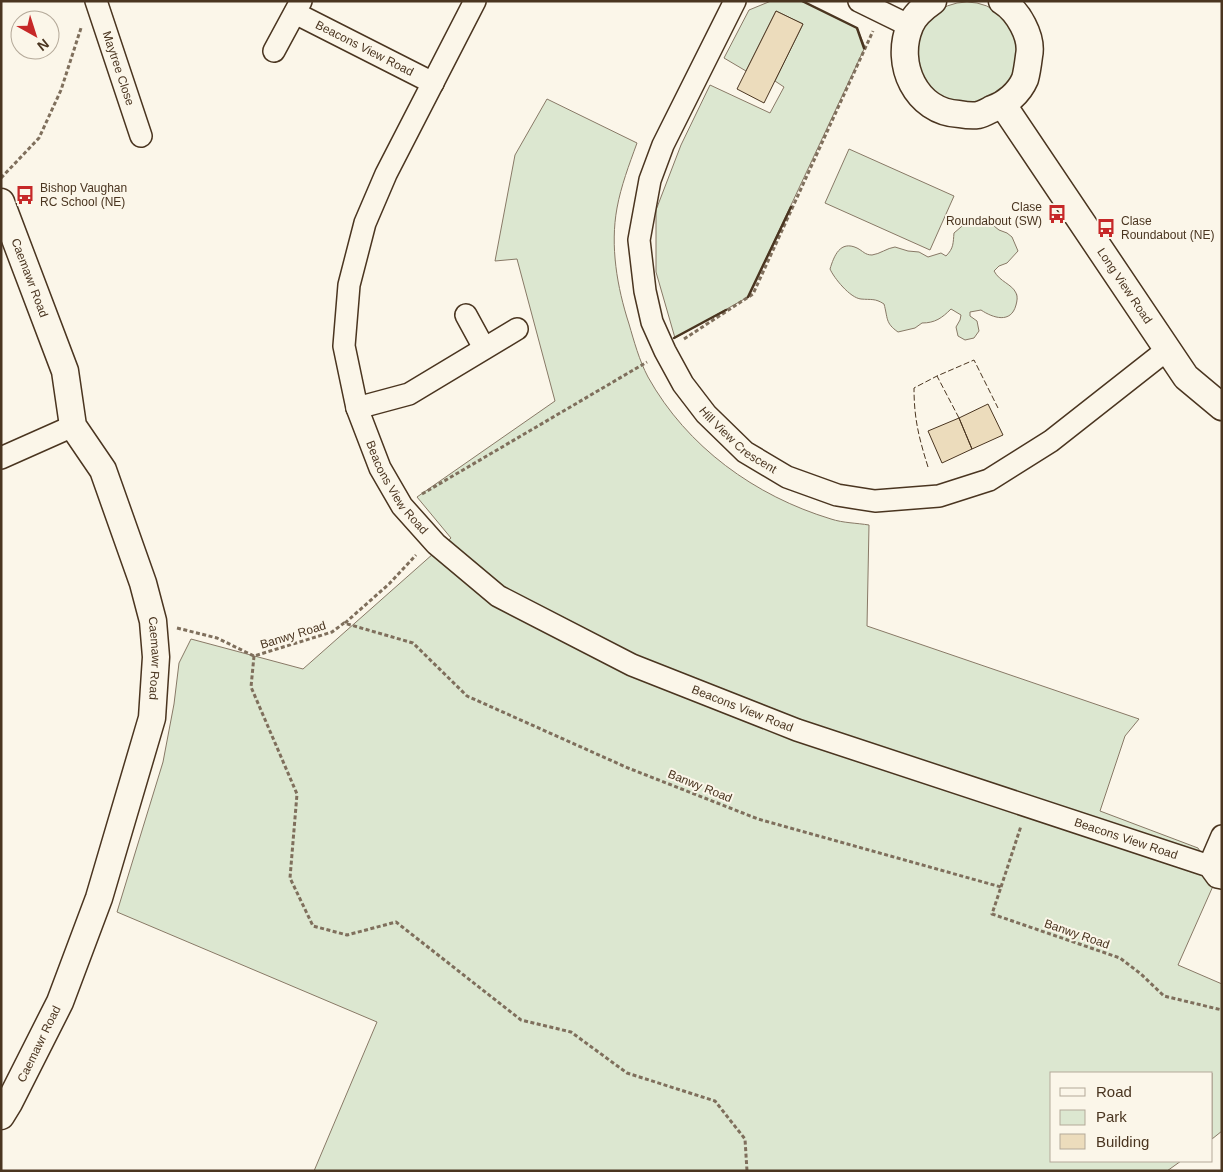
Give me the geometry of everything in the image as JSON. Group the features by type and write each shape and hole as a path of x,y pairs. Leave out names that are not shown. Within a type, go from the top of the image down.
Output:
{"street":[{"name":"Maytree Close","path":"96,1 141,136"},
{"name":"Beacons View Road","path":"475,1 386,174 365,223 349,285 344,346 357,408 380,468 402,506 432,539 498,596 632,665 797,730 1216,872"},
{"name":"Hill View Crescent","path":"734,1 663,145 650,180 639,240 645,291 652,322 665,351 683,384 706,414 745,452 787,477 837,495 875,501 939,496 989,480 1051,440 1168,349"},
{"path":"858,1 910,26"},
{"path":"933,1 919,11 910,26 904,50 905,67 918,93 934,107 949,114 977,115 1003,105 1017,92 1024,79 1030,51 1023,23 1010,6 1002,1"},
{"name":"Beacons View Road","path":"274,51 298,7 433,83"},
{"name":"Long View Road","path":"1003,105 1186,376 1222,408"},
{"name":"Caemawr Road","path":"1,202 65,371 73,426 102,470 143,583 153,621 156,657 152,718 99,898 60,1002 1,1116"},
{"path":"466,316 484,348"},
{"path":"357,408 409,394 517,329"},
{"path":"1,458 73,426"},
{"path":"1216,872 1222,836"}],"path":[{"path":"402,506 665,351 754,294 881,12"},
{"path":"1,178 40,138 61,90 84,19"},
{"path":"344,624 389,584 432,539"},
{"name":"Banwy Road","path":"153,621 217,638 254,656 332,632 344,624 413,643 467,696 628,768 758,819 1001,887 992,914 1120,958 1142,974 1164,996 1222,1010"},
{"path":"254,656 251,687 297,794 290,878 313,926 347,935 396,922 521,1020 571,1032 627,1073 715,1101 745,1139 747,1171"},
{"path":"1001,887 1023,821"}],"green space":[{"path":"771,1 802,1 857,28 865,47 748,297 675,338 656,272 656,210 681,145 710,85 770,113 784,87 775,81 803,24 776,11 746,71 724,58 749,10"},
{"path":"967,2 986,6 1003,17 1014,34 1018,53 1014,72 1003,89 986,100 967,104 948,100 931,89 920,72 916,53 920,34 931,17 948,6"},
{"path":"547,99 637,143 619,200 614,237 618,281 625,310 637,351 648,377 682,425 703,447 726,466 776,497 803,509 836,520 869,525 867,626 1139,719 1125,736 1100,811 1198,848 1217,877 1178,965 1222,984 1222,1131 1213,1138 1213,1072 1050,1072 1050,1162 1180,1162 1167,1171 314,1171 377,1022 117,912 163,762 174,704 179,663 191,639 303,669 451,538 417,497 555,401 517,259 495,261 515,155"},
{"path":"849,149 954,196 930,250 825,203"},
{"path":"977,218 985,219 1012,237 1018,251 1007,263 999,266 994,271 999,278 1012,287 1017,294 1017,299 1014,311 1006,317 996,317 981,310 970,312 970,316 977,321 979,331 974,338 965,340 958,336 956,327 961,315 951,309 935,321 922,323 915,328 898,332 889,323 884,304 875,300 857,298 852,295 839,282 830,269 836,255 846,246 857,248 870,255 895,247 919,252 928,257 941,253 946,256 952,248 954,233 968,221"}],"building":[{"path":"776,11 803,24 764,103 737,89"},
{"path":"988,404 1003,435 972,449 959,418"},
{"path":"959,418 972,449 942,463 928,431"}],"fence":[{"path":"959,418 937,376 974,360 998,408"},
{"path":"928,467 918,428 914,388 937,376"}],"wall":[{"path":"802,1 857,28 864,48"},
{"path":"748,297 791,207"},
{"path":"674,338 726,310"}],"place":[{"name":"Bishop Vaughan RC School (NE)","path":"25,195"},
{"name":"Clase Roundabout (SW)","path":"1057,214"},
{"name":"Clase Roundabout (NE)","path":"1106,228"}]}
